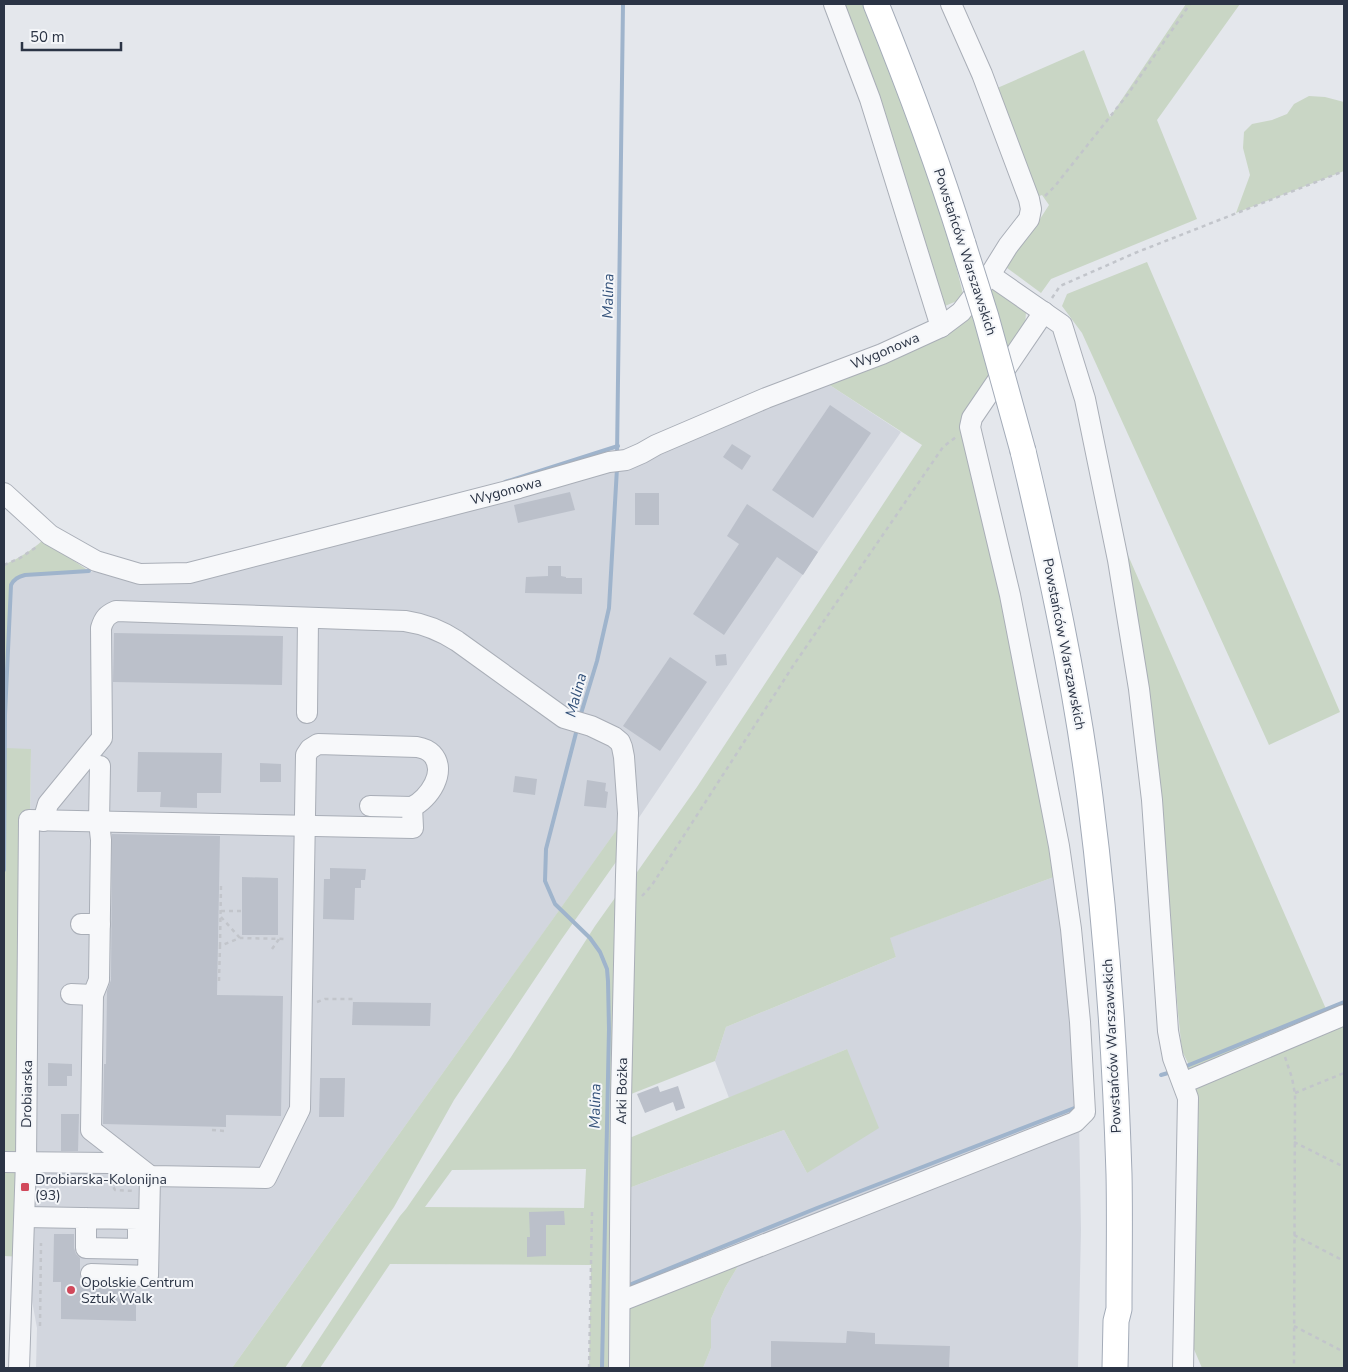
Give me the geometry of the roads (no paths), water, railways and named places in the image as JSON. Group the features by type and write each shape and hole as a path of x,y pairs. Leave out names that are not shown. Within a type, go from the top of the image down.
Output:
{"main road":[{"name":"Powstańców Warszawskich","path":"876,4 932,149 986,317 1023,451 1050,566 1073,687 1096,849 1114,1063 1119,1176 1119,1308 1116,1322 1116,1368"},
{"name":"Powstańców Warszawskich","path":"1119,1308 1125,1322 1127,1368"}],"street":[{"path":"834,4 870,99 941,327"},
{"name":"Wygonowa","path":"4,493 50,535 96,561 140,574 189,574 617,461 757,402 882,354 941,327 961,312 990,275 1008,246 1029,219 1031,210 1029,199 982,74 951,4"},
{"path":"990,275 1062,325 1085,399 1118,560 1139,689 1152,800 1168,1031 1174,1058 1188,1098 1182,1368"},
{"path":"621,1301 1075,1122 1085,1112 1080,1022 1071,929 1059,846 1010,595 970,426 972,418 1044,312"},
{"path":"36,821 102,738 101,628 109,614 116,611 308,619 307,713"},
{"name":"Arki Bożka","path":"308,619 405,622 420,623 428,626 457,641 564,718 591,726 620,742 624,756 628,813 621,1098 621,1301 619,1368"},
{"path":"4,1162 110,1163 150,1176 266,1178 300,1109 306,755 310,749 318,744 417,747 427,750 433,755 438,774 431,791 417,805 412,807 370,806"},
{"path":"100,766 99,822 101,840 90,924 99,980 93,995 91,1130 150,1176"},
{"path":"36,821 413,828 412,807"},
{"name":"Drobiarska","path":"19,1368 36,821"},
{"path":"71,994 93,995"},
{"path":"1184,1083 1344,1015"},
{"path":"91,1274 148,1276 150,1176"},
{"path":"25,1216 138,1219 138,1249 86,1248 86,1218"}],"waterway":[{"name":"Malina","path":"617,456 623,4"},
{"path":"505,482 618,446"},
{"name":"Malina","path":"580,717 597,661 609,608 617,468"},
{"path":"4,870 5,715 11,585 16,578 25,575 89,571"},
{"name":"Malina","path":"577,729 546,849 545,881 555,904 590,938 600,952 607,969 609,1029 602,1368"},
{"path":"1184,1067 1344,1002"},
{"path":"1161,1075 1168,1073"},
{"path":"629,1285 817,1208 1077,1107"}],"place":[{"name":"Drobiarska-Kolonijna (93)","path":"25,1187"},
{"name":"Opolskie Centrum Sztuk Walk","path":"71,1290"}]}
